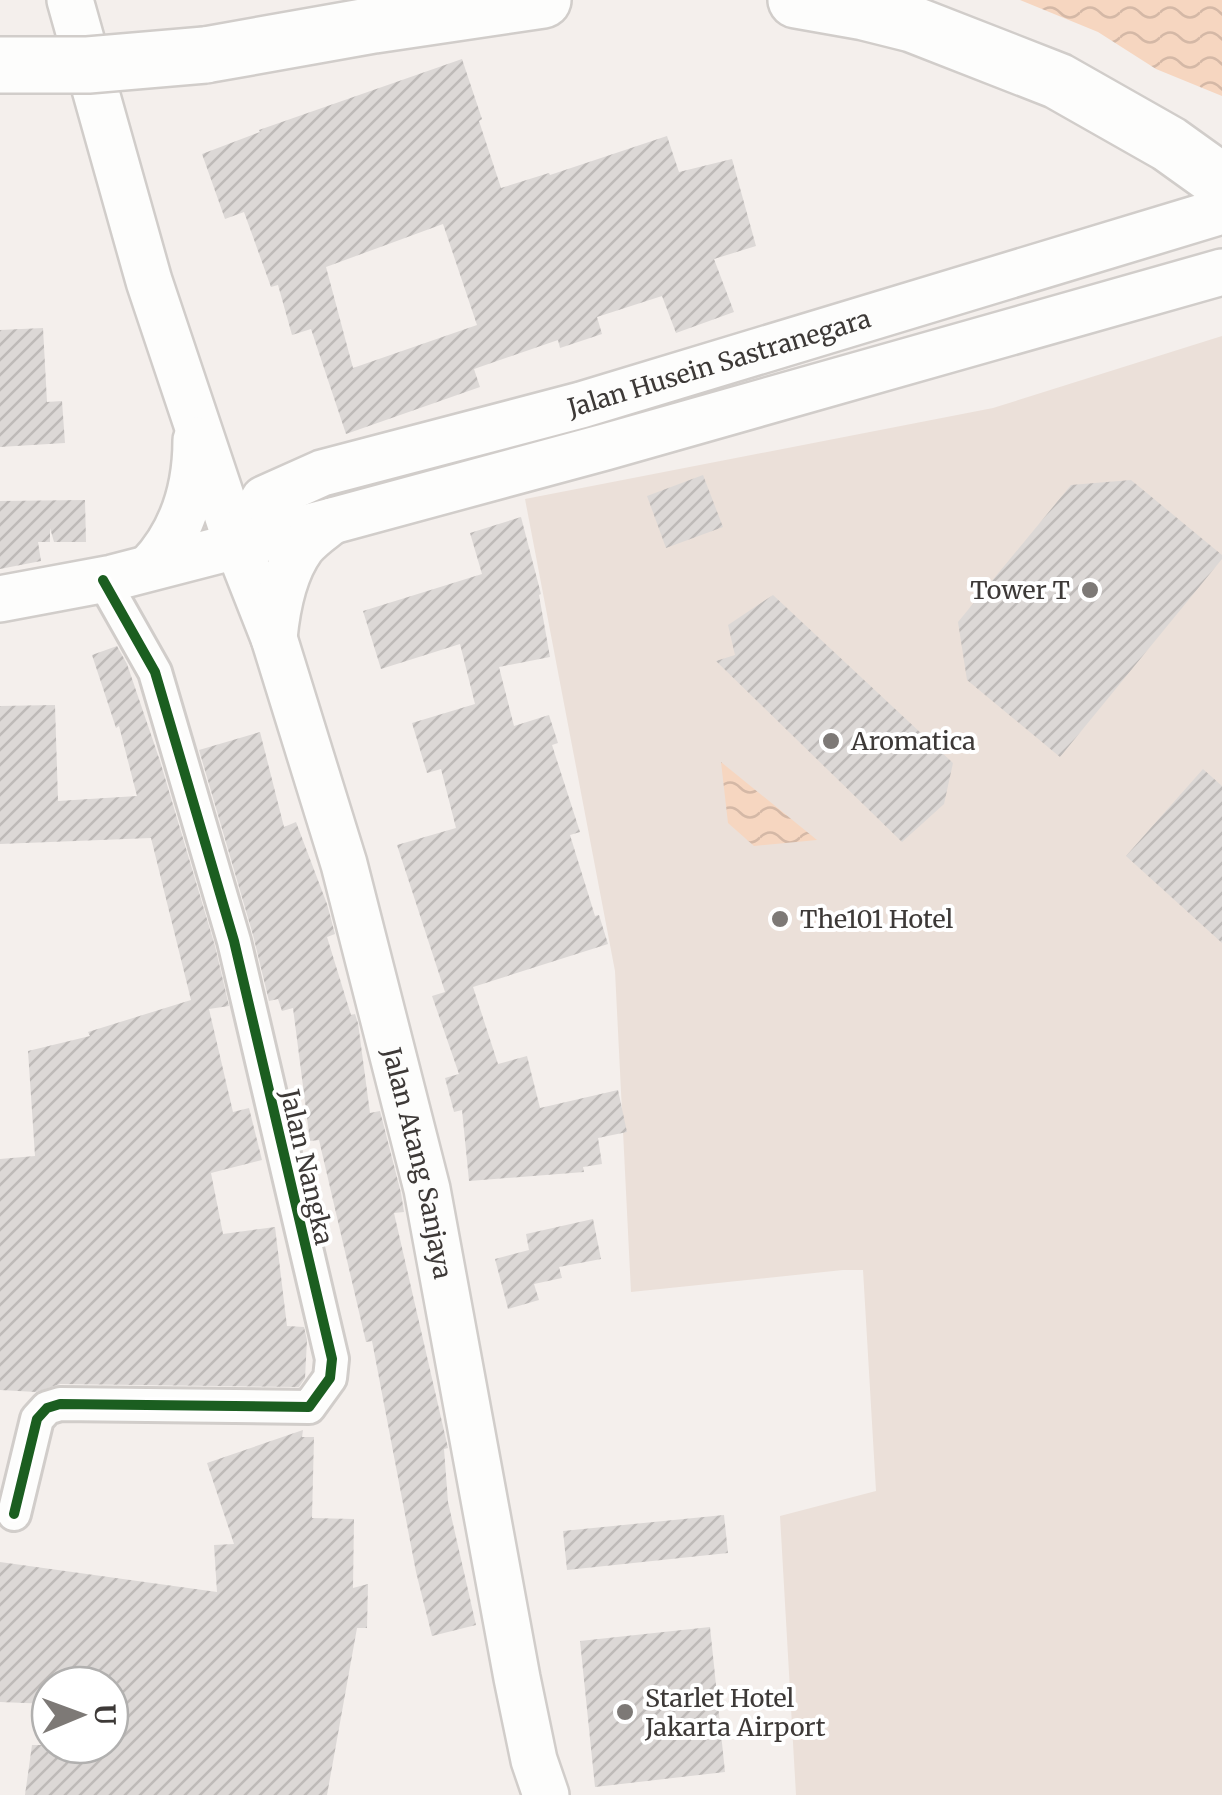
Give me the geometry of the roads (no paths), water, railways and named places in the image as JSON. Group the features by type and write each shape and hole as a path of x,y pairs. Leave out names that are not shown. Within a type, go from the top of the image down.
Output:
{"highway":[{"path":"0,65 88,65 205,55 543,0"},
{"path":"796,0 912,24 1058,81 1169,144 1222,182"}],"main road":[{"path":"70,0 149,280 237,544"},
{"name":"Jalan Husein Sastranegara","path":"237,544 264,499 322,473 581,405 1222,211"},
{"name":"Jalan Husein Sastranegara","path":"0,599 127,573 332,521 1222,272"},
{"path":"127,573 168,546 184,517 194,474 196,418"},
{"path":"274,638 291,567 304,545 332,521"},
{"name":"Jalan Atang Sanjaya","path":"237,544 274,638 344,864 427,1189 516,1678 546,1795"},
{"path":"127,573 195,576 225,590 250,609 274,638"}],"street":[{"name":"Jalan Nangka","path":"14,1514 37,1419 47,1408 60,1404 309,1408 330,1378 332,1359 234,941 127,573"}],"water":[{"path":"1020,0 1222,0 1222,96 1156,69 1098,32"},
{"path":"721,762 817,840 754,846 728,823"}],"place":[{"name":"Tower T","path":"1090,590"},
{"name":"Aromatica","path":"831,741"},
{"name":"The101 Hotel","path":"780,919"},
{"name":"Starlet Hotel Jakarta Airport","path":"625,1712"}]}
